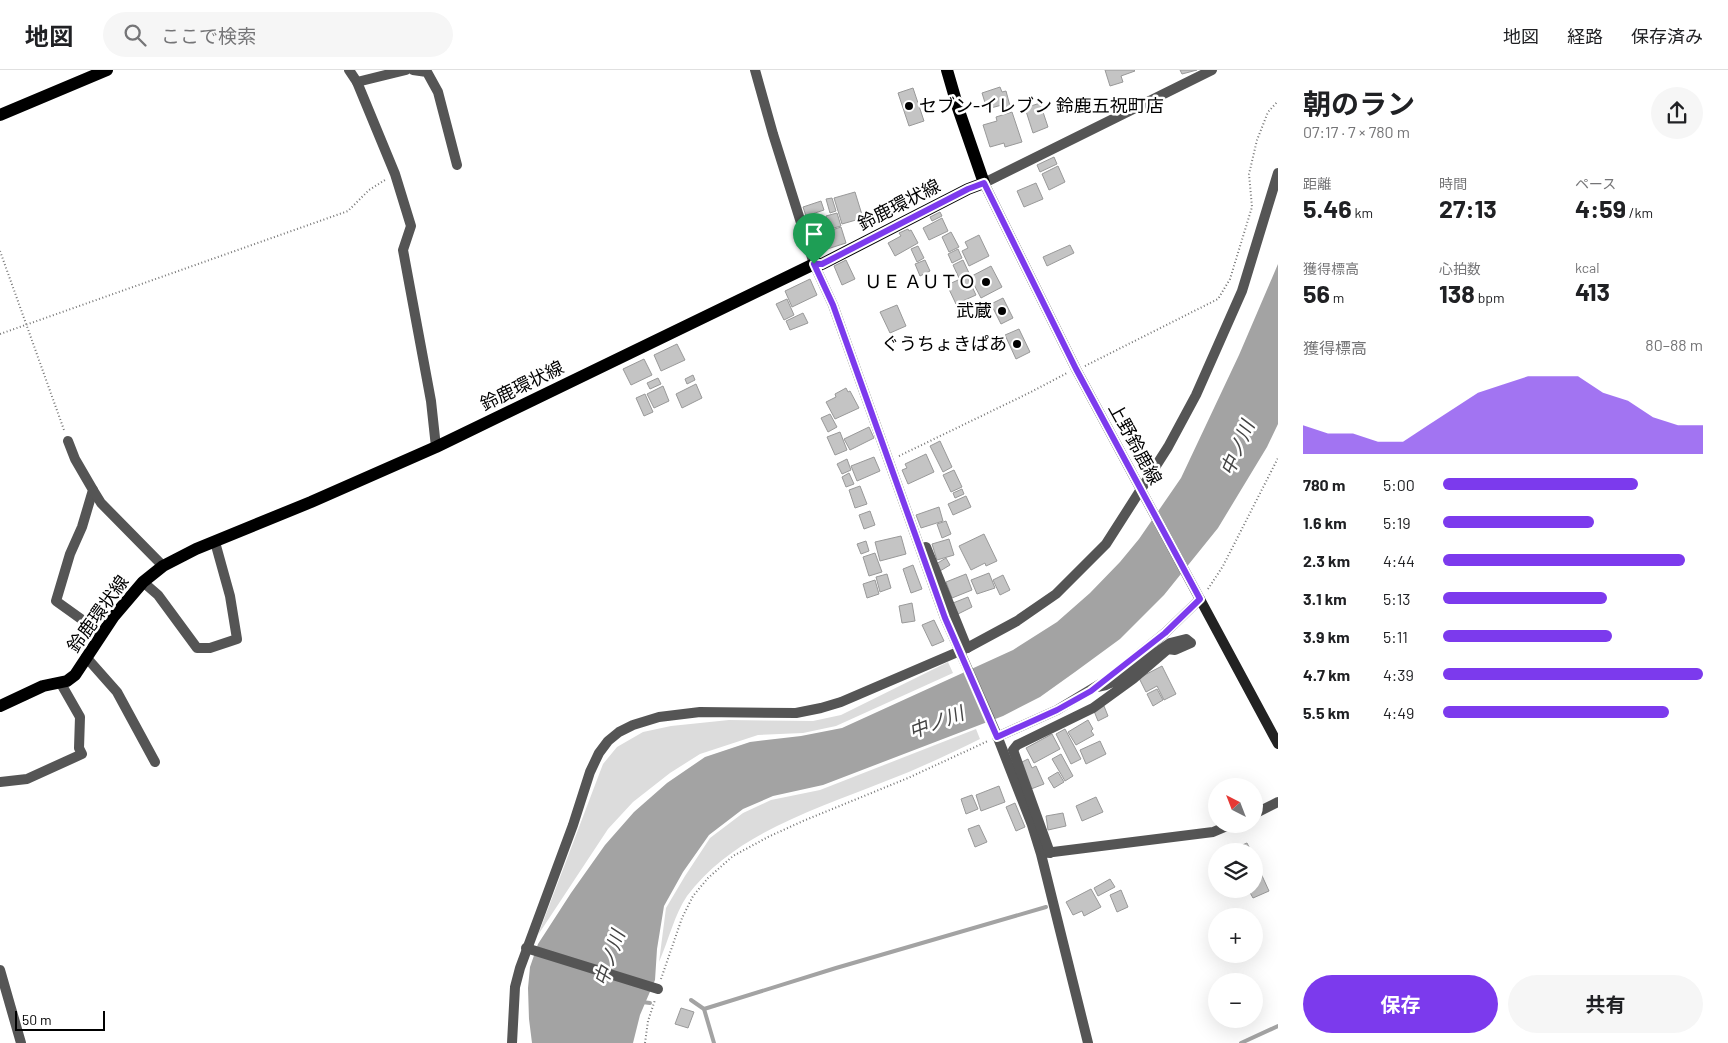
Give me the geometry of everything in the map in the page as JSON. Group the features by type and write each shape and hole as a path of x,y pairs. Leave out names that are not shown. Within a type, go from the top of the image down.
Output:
{"main road":[{"path":"0,115 107,70"},
{"path":"947,70 984,183"},
{"name":"鈴鹿環状線","path":"0,706 43,686 67,681 75,676 114,616 143,582 163,566 436,447 814,264 822,264 968,189 984,183"},
{"name":"上野鈴鹿線","path":"984,183 1076,369 1278,744"}],"street":[{"path":"349,70 357,82 395,174 411,226 403,250 431,400 436,447"},
{"path":"357,82 406,70"},
{"path":"413,70 427,72 438,92 457,166"},
{"path":"755,70 814,264 833,305 889,460 914,536 945,618 962,651 1032,825 1046,853"},
{"path":"984,183 1212,70"},
{"path":"512,1043 515,987 526,948 573,825 590,772 599,753 608,741 619,732 645,721 671,715 700,712 796,713 821,708 857,696 962,651 1017,621 1056,594 1106,544 1142,492 1146,480 1168,448 1196,395 1242,291 1278,173"},
{"path":"68,441 75,459 101,503 163,566"},
{"path":"93,490 82,528 70,554 56,601 102,634"},
{"path":"143,582 158,595 197,648 210,648 237,639 230,596 215,542"},
{"path":"996,735 1057,710 1097,687 1165,633 1200,599"},
{"path":"1088,1043 1046,853 1013,750 1017,745 1084,713 1106,699 1168,649 1175,650 1191,643 1186,639 1170,643 1115,681 1106,686 1097,687"},
{"path":"86,657 117,692 155,762"},
{"path":"0,782 27,779 82,754 79,748 80,716 60,682"},
{"path":"1263,810 1278,802"},
{"path":"1046,853 1208,833"},
{"path":"526,948 658,989"},
{"path":"0,970 21,1043"}],"path":[{"path":"889,460 1218,299 1230,279 1252,207 1249,174 1257,140 1268,112 1278,102"},
{"path":"0,334 348,211 369,190 395,174"},
{"path":"0,251 68,441"},
{"path":"1200,599 1223,566 1278,458"},
{"path":"645,1043 648,1021 682,918 693,896 708,878 733,856 794,825 908,778 996,735"}],"shaded area":[{"path":"948,662 953,673 836,726 803,733 758,735 700,754 670,773 633,802 608,829 538,935 603,764 617,747 643,732 671,726 729,720 813,721 841,715"},
{"path":"976,729 980,739 910,771 778,825 728,855 706,874 687,896 675,919 659,962 666,908 710,838 743,813 771,800 820,790"}],"water":[{"name":"中ノ川","path":"1278,264 1278,424 1267,447 1218,528 1164,595 1120,639 1040,697 1003,716 823,785 773,796 743,809 709,835 683,872 664,906 657,949 655,980 640,1015 633,1043 532,1043 528,988 530,967 538,944 605,845 634,812 667,783 705,757 750,742 801,736 842,728 1013,650 1057,622 1090,593 1120,562 1139,539 1181,478 1239,355"}],"building":[{"path":"1105,70 1135,71 1121,76 1123,82 1110,86"},
{"path":"1180,70 1197,70 1182,74"},
{"path":"1000,87 1002,92 1006,91 1010,106 1003,108 1002,105 987,109 982,93"},
{"path":"913,88 924,121 909,126 898,93"},
{"path":"1040,103 1048,127 1033,133 1025,108"},
{"path":"1012,112 1022,142 1005,147 1004,143 990,147 983,125 997,121 996,117"},
{"path":"1054,157 1057,164 1040,172 1037,165"},
{"path":"1058,166 1065,182 1049,190 1042,174"},
{"path":"1036,183 1043,199 1024,207 1017,191"},
{"path":"855,192 863,218 842,224 834,198"},
{"path":"832,198 836,211 830,213 826,199"},
{"path":"821,201 824,210 806,216 803,207"},
{"path":"940,212 942,216 932,221 930,217"},
{"path":"837,213 841,226 830,229 826,216"},
{"path":"942,218 948,231 929,240 923,228"},
{"path":"841,227 846,243 818,252 813,236"},
{"path":"908,229 909,231 911,230 918,243 895,256 888,243 901,236 899,233"},
{"path":"951,232 959,247 949,252 942,237"},
{"path":"979,235 989,256 969,266 962,251 968,248 965,242"},
{"path":"1070,245 1074,253 1047,266 1043,257"},
{"path":"918,246 924,258 917,262 911,249"},
{"path":"958,249 962,258 952,263 948,254"},
{"path":"846,260 855,279 842,285 834,266"},
{"path":"925,260 930,271 920,276 915,264"},
{"path":"963,260 969,273 959,278 953,265"},
{"name":"ＵＥ ＡＵＴＯ","path":"991,266 1002,287 981,298 970,277"},
{"path":"967,276 976,295 956,304 947,285"},
{"path":"810,279 817,295 792,307 785,291"},
{"name":"武蔵","path":"1003,298 1013,318 1001,324 991,304"},
{"path":"787,299 794,315 784,320 776,304"},
{"path":"897,305 906,326 890,333 880,312"},
{"path":"803,313 808,323 790,330 786,321"},
{"name":"ぐうちょきぱあ","path":"1019,329 1030,352 1016,359 1005,335"},
{"path":"677,344 685,360 661,371 654,355"},
{"path":"644,359 652,375 631,385 623,369"},
{"path":"693,375 695,380 687,384 685,379"},
{"path":"658,378 661,384 650,389 647,383"},
{"path":"696,384 702,398 682,408 676,394"},
{"path":"663,386 669,401 654,408 647,394"},
{"path":"846,388 848,392 850,391 859,408 835,419 826,402 836,397 835,394"},
{"path":"645,394 653,412 644,416 636,398"},
{"path":"830,414 837,427 828,432 821,418"},
{"path":"869,427 874,438 850,450 844,439"},
{"path":"840,432 847,450 835,455 827,437"},
{"path":"940,441 952,467 943,472 930,446"},
{"path":"926,454 934,472 908,484 902,470 907,468 905,464"},
{"path":"874,457 880,471 857,481 851,466"},
{"path":"847,459 851,470 842,474 837,464"},
{"path":"954,470 962,487 951,492 943,475"},
{"path":"849,473 854,484 846,487 842,477"},
{"path":"860,486 867,504 855,508 849,490"},
{"path":"962,489 964,494 955,498 953,493"},
{"path":"966,496 971,507 953,515 948,504"},
{"path":"939,507 943,521 921,528 916,515"},
{"path":"870,511 875,525 864,529 859,515"},
{"path":"946,521 951,534 942,538 937,524"},
{"path":"984,534 997,561 986,566 985,563 971,570 959,546"},
{"path":"901,536 906,554 880,561 875,542"},
{"path":"949,539 954,555 937,560 932,544"},
{"path":"866,541 869,551 861,554 857,544"},
{"path":"875,553 882,572 869,576 863,557"},
{"path":"946,558 950,565 940,571 936,564"},
{"path":"913,565 922,589 911,593 903,569"},
{"path":"989,573 995,588 977,594 971,580"},
{"path":"887,574 891,588 880,592 876,577"},
{"path":"966,574 972,590 952,598 946,582"},
{"path":"1003,575 1010,590 1000,595 993,580"},
{"path":"875,580 879,594 867,598 863,584"},
{"path":"968,597 972,607 958,614 953,603"},
{"path":"912,603 915,621 902,623 899,606"},
{"path":"934,620 944,641 932,646 922,625"},
{"path":"1162,666 1176,694 1164,700 1157,686 1146,692 1139,678"},
{"path":"1157,689 1163,700 1153,706 1147,694"},
{"path":"1104,706 1108,716 1098,721 1094,711"},
{"path":"1088,720 1094,735 1076,745 1068,732"},
{"path":"1065,729 1081,759 1071,764 1056,734"},
{"path":"1052,734 1060,749 1034,763 1026,748"},
{"path":"1100,741 1106,754 1086,764 1080,750"},
{"path":"1061,754 1073,776 1065,781 1052,759"},
{"path":"1028,759 1032,768 1036,766 1044,784 1031,789 1020,763"},
{"path":"1058,772 1064,782 1054,788 1048,778"},
{"path":"999,786 1005,802 981,811 976,795"},
{"path":"972,795 978,809 966,814 961,799"},
{"path":"1096,797 1103,812 1082,821 1076,806"},
{"path":"1015,803 1025,827 1016,831 1006,807"},
{"path":"1063,813 1066,826 1048,830 1046,816"},
{"path":"979,825 987,842 975,847 968,829"},
{"path":"1263,878 1269,891 1263,894"},
{"path":"1110,879 1115,887 1098,896 1094,888"},
{"path":"1091,889 1101,907 1084,916 1082,911 1073,915 1066,902"},
{"path":"1121,890 1128,907 1117,912 1110,895"},
{"path":"681,1008 694,1012 688,1028 675,1024"}],"waterway":[{"path":"704,1009 836,968 1046,907"},
{"path":"691,1000 704,1009 714,1043"},
{"path":"642,1002 650,1003"},
{"path":"1241,1043 1278,1026"}],"place":[{"name":"セブン-イレブン 鈴鹿五祝町店","path":"909,106"},
{"name":"ＵＥ ＡＵＴＯ","path":"986,282"},
{"name":"武蔵","path":"1002,311"},
{"name":"ぐうちょきぱあ","path":"1017,344"}],"route":[{"path":"984,183 1076,369 1200,599 1195,605 1124,667 1091,691 1057,710 997,737 945,618 914,536 907,510 833,305 814,264 822,264 968,189 984,183"}]}
